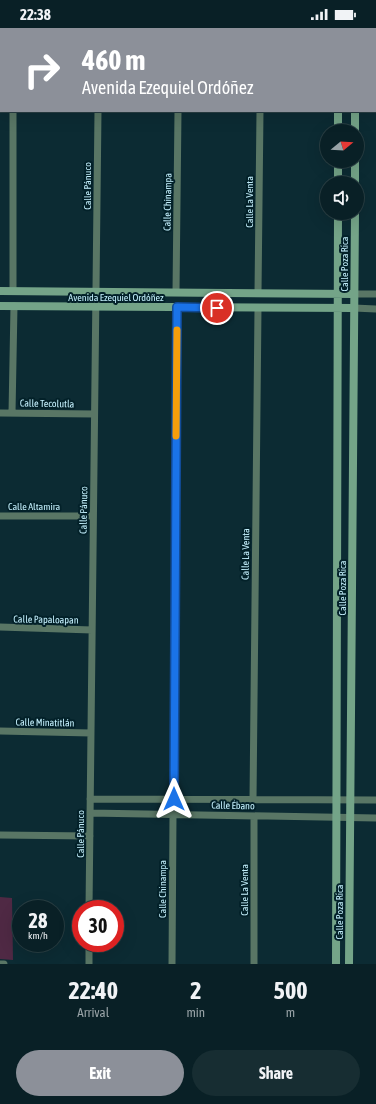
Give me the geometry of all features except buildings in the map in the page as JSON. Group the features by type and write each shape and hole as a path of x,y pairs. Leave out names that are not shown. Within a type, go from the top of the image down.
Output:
{"street":[{"path":"12,292 13,112"},
{"name":"Calle Pánuco","path":"89,900 98,112"},
{"name":"Calle Chinampa","path":"176,292 178,112"},
{"name":"Calle La Venta","path":"258,293 260,112"},
{"path":"338,112 338,124"},
{"path":"355,112 355,124"},
{"name":"Calle Poza Rica","path":"336,964 338,220"},
{"name":"Calle Poza Rica","path":"349,964 355,220"},
{"name":"Avenida Ezequiel Ordóñez","path":"0,291 376,294"},
{"name":"Avenida Ezequiel Ordóñez","path":"0,306 376,309"},
{"path":"12,413 14,306"},
{"path":"174,799 177,307"},
{"name":"Calle La Venta","path":"253,800 258,308"},
{"name":"Calle Tecolutla","path":"0,413 94,414"},
{"name":"Calle Altamira","path":"0,516 93,516"},
{"path":"337,532 345,531 352,534"},
{"path":"337,562 344,565 352,563"},
{"name":"Calle Papaloapan","path":"0,628 92,630"},
{"name":"Calle Minatitlán","path":"0,732 91,733"},
{"name":"Calle Ébano","path":"90,799 376,800"},
{"name":"Calle Ébano","path":"90,813 376,818"},
{"name":"Calle Chinampa","path":"172,964 173,815"},
{"name":"Calle La Venta","path":"254,816 254,964"},
{"path":"0,836 90,836"},
{"path":"89,952 89,964"}],"shaded area":[{"path":"0,897 12,898 13,960 0,959"}],"slow traffic":[{"path":"176,436 177,330"}],"route":[{"path":"174,799 177,307 217,308"}]}
